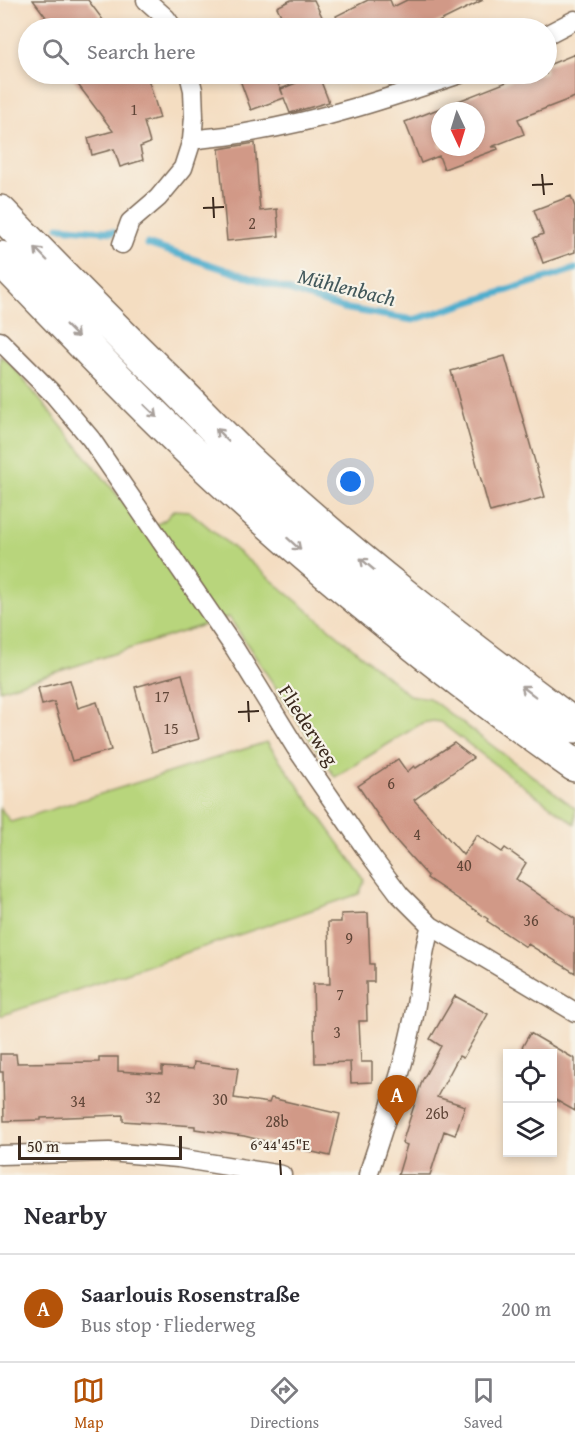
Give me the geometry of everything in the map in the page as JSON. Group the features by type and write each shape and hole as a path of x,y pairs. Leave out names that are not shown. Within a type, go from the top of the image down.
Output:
{"highway":[{"path":"0,212 89,304 267,478 412,602 575,726"},
{"path":"0,258 153,414 314,562 452,674 575,765"}],"street":[{"path":"146,0 166,18"},
{"path":"557,29 575,20"},
{"path":"122,244 130,222 158,198 183,168 192,140 194,117 192,84"},
{"path":"192,140 252,132 320,117 430,84"},
{"name":"Fliederweg","path":"0,341 54,395 91,439 235,649 296,748 400,895 431,926 575,1012"},
{"path":"368,1175 410,1034 423,953 431,926"},
{"path":"0,1155 109,1152 178,1158 277,1174"}],"green space":[{"path":"0,356 10,363 146,530 165,520 174,510 189,511 409,695 429,698 575,808 575,824 440,722 422,723 335,777 229,617 0,690"},
{"path":"267,742 365,880 359,894 0,1016 0,808 11,822"}],"building":[{"path":"33,0 88,0 102,18 45,18"},
{"path":"291,0 314,0 323,18 282,18 277,7"},
{"path":"368,0 390,0 393,7 407,0 483,0 446,18 337,18 336,16"},
{"path":"575,54 575,97 518,119 524,134 491,147 498,149 485,154 485,102 456,102 502,84 557,84 557,61"},
{"path":"78,84 150,84 160,118 144,122 150,143 140,147 143,160 120,167 114,149 92,155 88,138 113,131"},
{"path":"241,84 278,84 283,95 281,89 293,84 322,84 329,102 290,113 284,98 251,110"},
{"path":"431,112 431,156 439,156 421,163 405,122"},
{"path":"255,143 260,211 277,209 279,236 227,241 219,149"},
{"path":"439,156 479,156 444,169"},
{"path":"571,196 575,207 575,252 543,263 534,238 543,234 534,210"},
{"path":"505,356 545,497 490,512 451,371"},
{"path":"182,674 199,739 152,752 135,687"},
{"path":"70,680 78,708 97,702 111,750 72,761 54,702 42,705 38,688"},
{"path":"454,743 473,758 414,800 463,855 477,835 502,852 505,848 526,863 516,879 575,919 575,973 528,944 526,947 427,878 428,876 392,836 358,786 398,759 407,772"},
{"path":"368,913 370,964 374,964 374,982 366,982 367,1021 359,1021 361,1062 372,1062 372,1082 351,1083 350,1062 315,1063 313,984 330,984 328,922 341,922 341,914"},
{"path":"455,996 488,1014 463,1058 459,1056 437,1097 465,1106 455,1135 444,1131 430,1175 398,1175 407,1145 402,1143 422,1081 441,1046 430,1039"},
{"path":"530,1033 575,1059 575,1111 557,1101 557,1049 521,1049"},
{"path":"0,1054 16,1054 17,1063 99,1062 99,1057 118,1057 118,1071 162,1074 162,1067 193,1069 194,1062 238,1068 234,1098 269,1103 271,1098 340,1114 330,1156 244,1136 195,1129 195,1126 123,1121 123,1115 4,1121 3,1072 0,1072"}],"waterway":[{"name":"Mühlenbach","path":"59,227 113,232"},
{"name":"Mühlenbach","path":"147,244 343,308 413,320 575,269"}],"place":[{"name":"Saarlouis Rosenstraße","path":"397,1125"}]}
